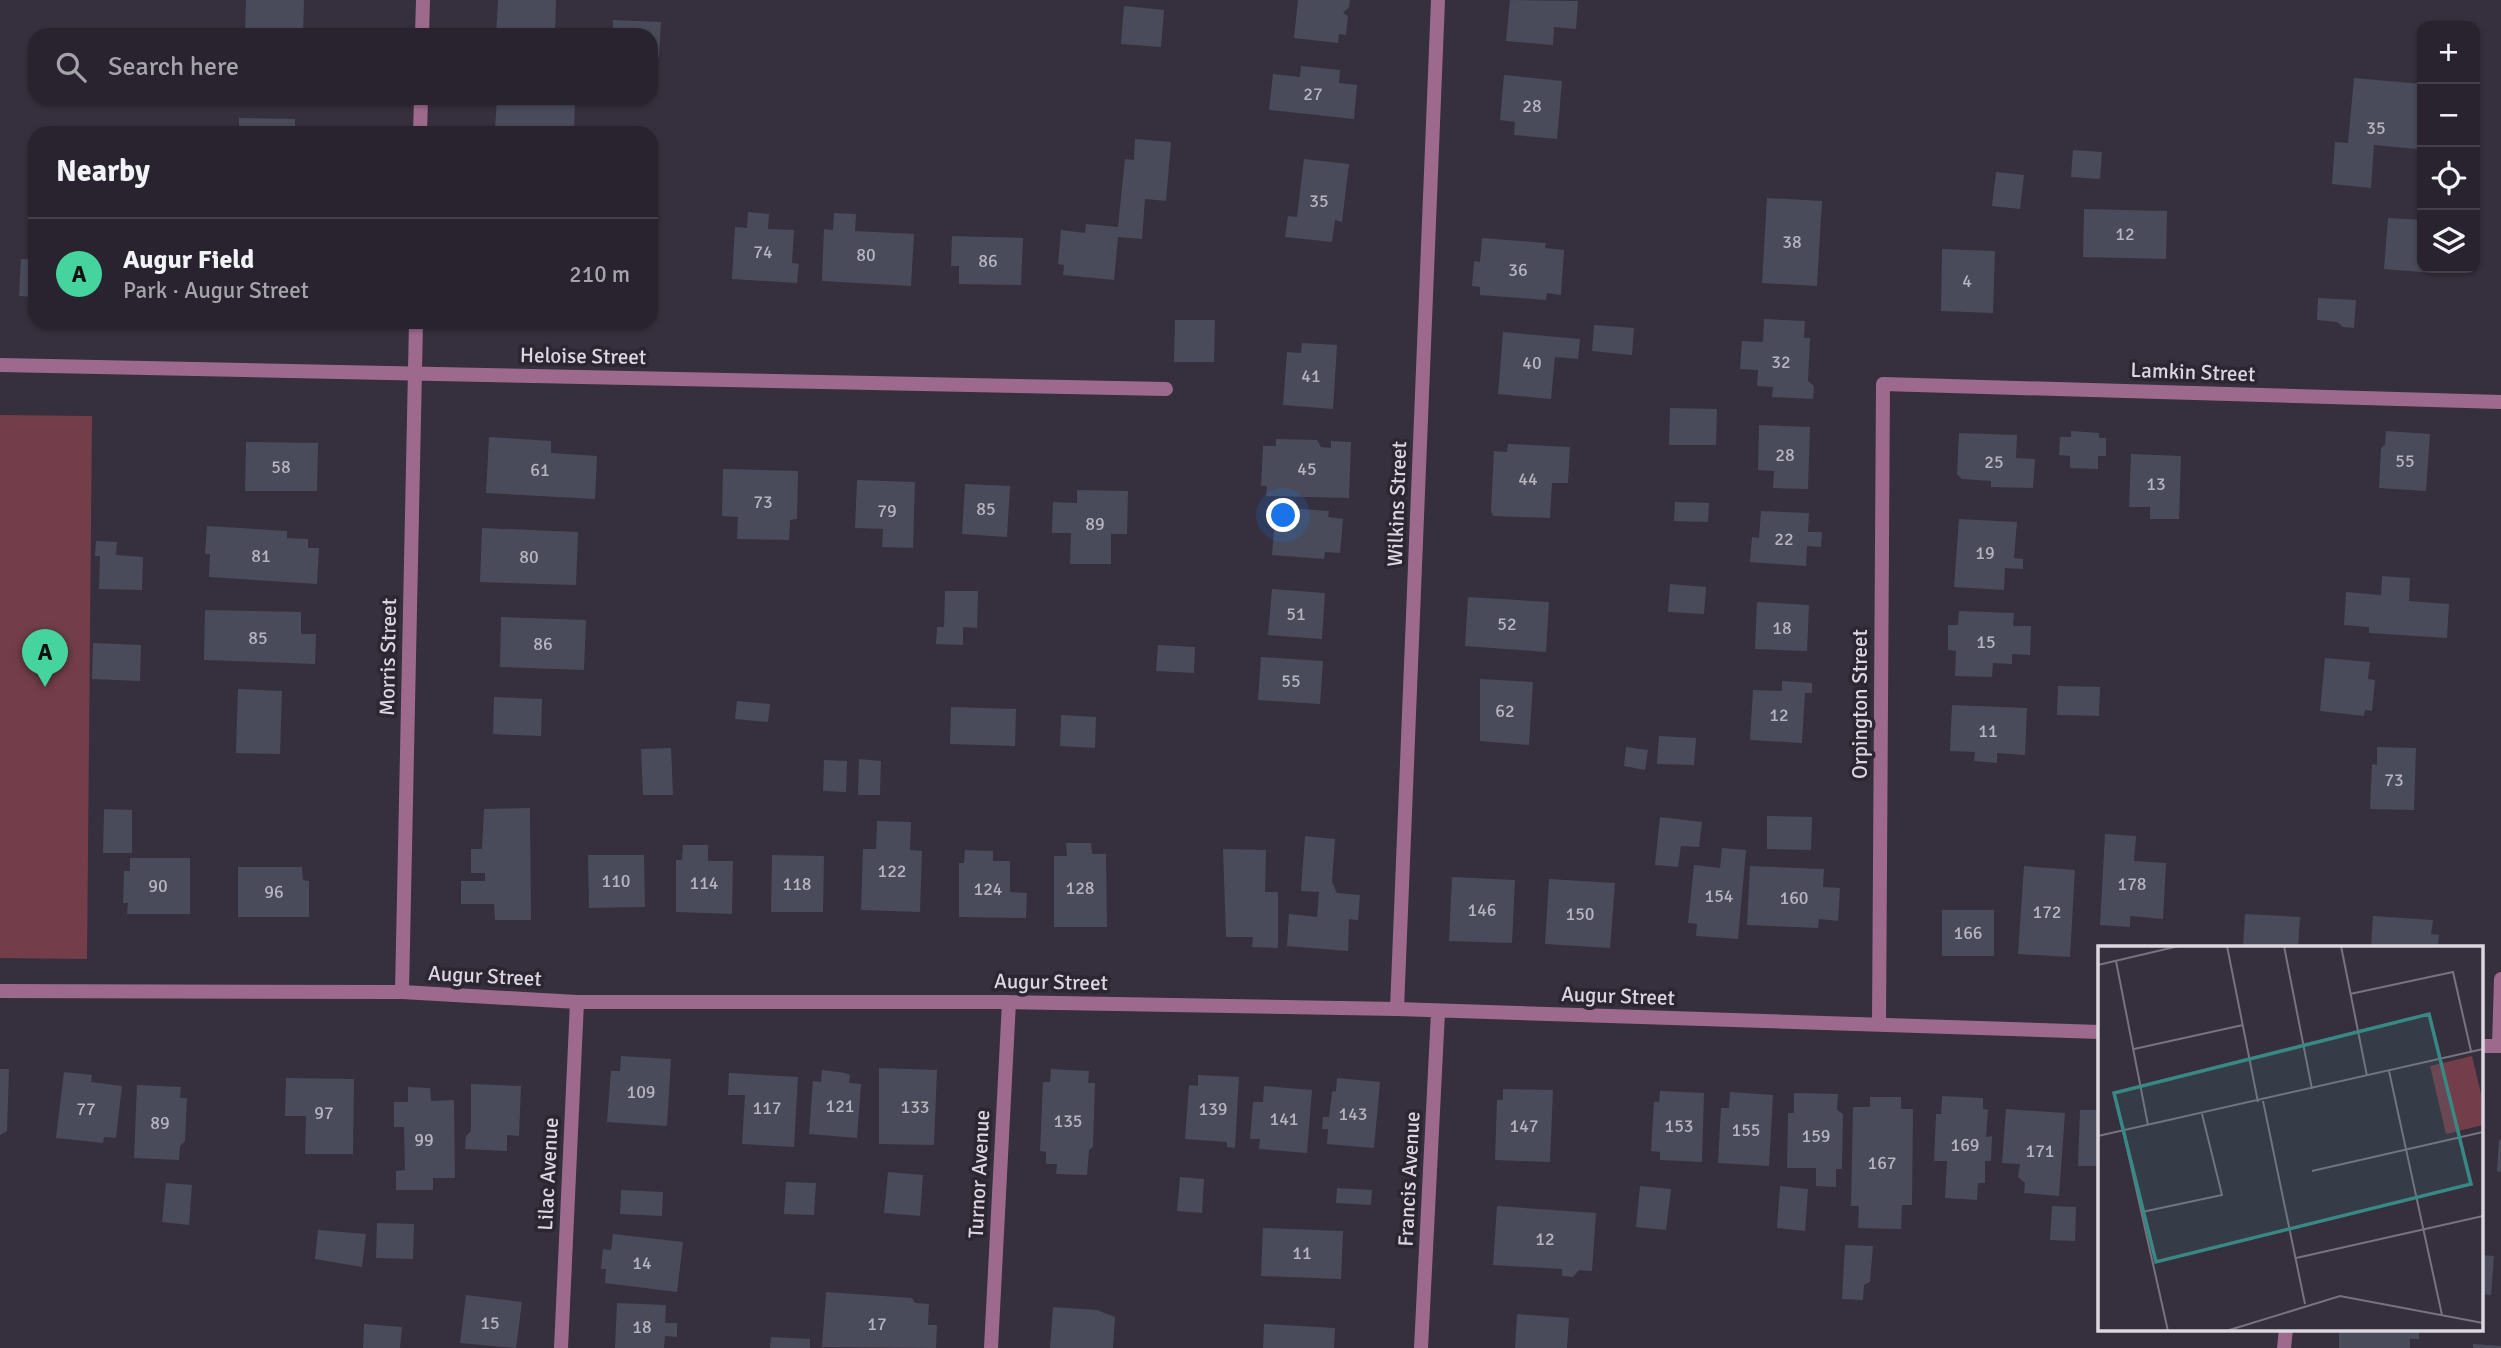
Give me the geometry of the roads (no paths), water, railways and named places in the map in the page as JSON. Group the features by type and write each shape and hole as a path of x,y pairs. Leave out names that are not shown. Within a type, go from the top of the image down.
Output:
{"street":[{"path":"422,28 423,0"},
{"name":"Wilkins Street","path":"1397,1009 1438,0"},
{"path":"420,126 421,105"},
{"name":"Morris Street","path":"402,992 416,329"},
{"name":"Heloise Street","path":"0,365 1166,389"},
{"name":"Lamkin Street","path":"1883,384 2501,402"},
{"name":"Orpington Street","path":"1879,1024 1883,384"},
{"path":"2500,1046 2501,979"},
{"name":"Augur Street","path":"0,991 402,992 577,1002 1009,1002 1397,1009 2098,1032"},
{"name":"Lilac Avenue","path":"561,1348 577,1002"},
{"name":"Turnor Avenue","path":"991,1348 1009,1002"},
{"name":"Francis Avenue","path":"1421,1348 1438,1012"},
{"path":"2284,1348 2286,1330"}],"place":[{"name":"Augur Field","path":"45,687"}]}
